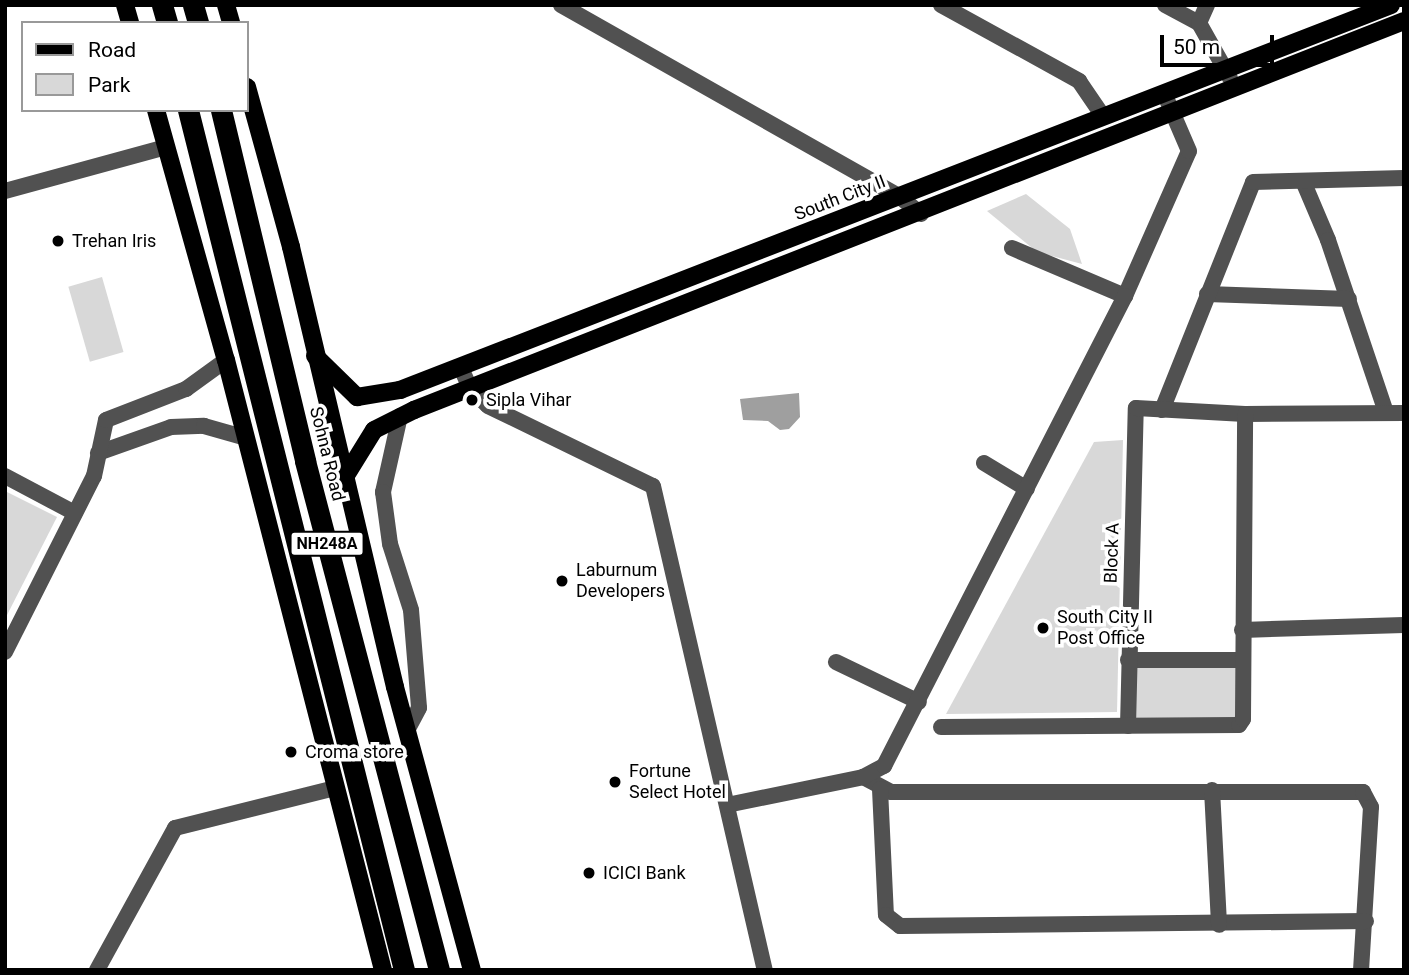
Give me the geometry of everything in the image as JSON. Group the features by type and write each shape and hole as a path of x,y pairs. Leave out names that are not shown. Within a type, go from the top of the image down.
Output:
{"highway":[{"name":"Sohna Road","path":"222,113 305,461 439,970"},
{"name":"NH248A","path":"190,117 404,970"}],"main road":[{"name":"South City II","path":"315,356 357,397 373,398 461,368 1391,5"},
{"path":"345,477 367,436 400,416 921,214 1404,21"},
{"path":"248,91 291,247 407,731 472,970"},
{"path":"157,112 226,360 383,970"}],"street":[{"path":"561,5 578,10 900,197 921,214"},
{"path":"941,5 1079,80 1103,116"},
{"path":"1165,5 1199,23 1227,69 1236,90"},
{"path":"1199,23 1207,5"},
{"path":"1397,5 1404,21"},
{"path":"727,805 863,777 884,766 1125,296 1189,151 1164,93"},
{"path":"5,191 166,147"},
{"path":"1162,410 1253,182 1404,178"},
{"path":"1303,181 1349,299 1386,412"},
{"path":"1012,248 1125,296"},
{"path":"1207,294 1349,299"},
{"path":"5,652 94,476 106,420 186,388 226,360"},
{"path":"461,368 470,388 488,406 653,486 765,970"},
{"path":"148,401 155,432"},
{"name":"Block A","path":"1128,726 1136,408 1245,414 1404,412"},
{"path":"941,727 1239,725 1243,719 1245,414"},
{"path":"400,416 383,492 390,544 411,610 419,709 407,731"},
{"path":"98,453 155,432 204,426 246,438"},
{"path":"984,463 1027,489"},
{"path":"5,476 75,513"},
{"path":"1242,630 1404,625"},
{"path":"1128,660 1242,660"},
{"path":"836,662 919,702"},
{"path":"863,777 880,789 1354,789 1370,798 1366,921 1361,970"},
{"path":"97,970 176,828 335,788"},
{"path":"880,789 887,915 900,926 1219,925 1366,921"},
{"path":"1212,790 1219,925"}],"green space":[{"path":"1026,194 1070,229 1082,264 1037,252 987,211"},
{"path":"102,277 123,352 90,362 68,287"},
{"path":"1123,440 1117,712 946,714 1094,442"},
{"path":"5,491 57,517 5,619"},
{"path":"1134,668 1239,668 1239,720 1134,720"}],"shaded area":[{"path":"799,393 800,417 789,429 780,430 768,421 743,420 740,399"}],"place":[{"name":"Trehan Iris","path":"58,241"},
{"name":"Sipla Vihar","path":"472,400"},
{"name":"Laburnum Developers","path":"562,581"},
{"name":"South City II Post Office","path":"1043,628"},
{"name":"Croma store","path":"291,752"},
{"name":"Fortune Select Hotel","path":"615,782"},
{"name":"ICICI Bank","path":"589,873"}]}
